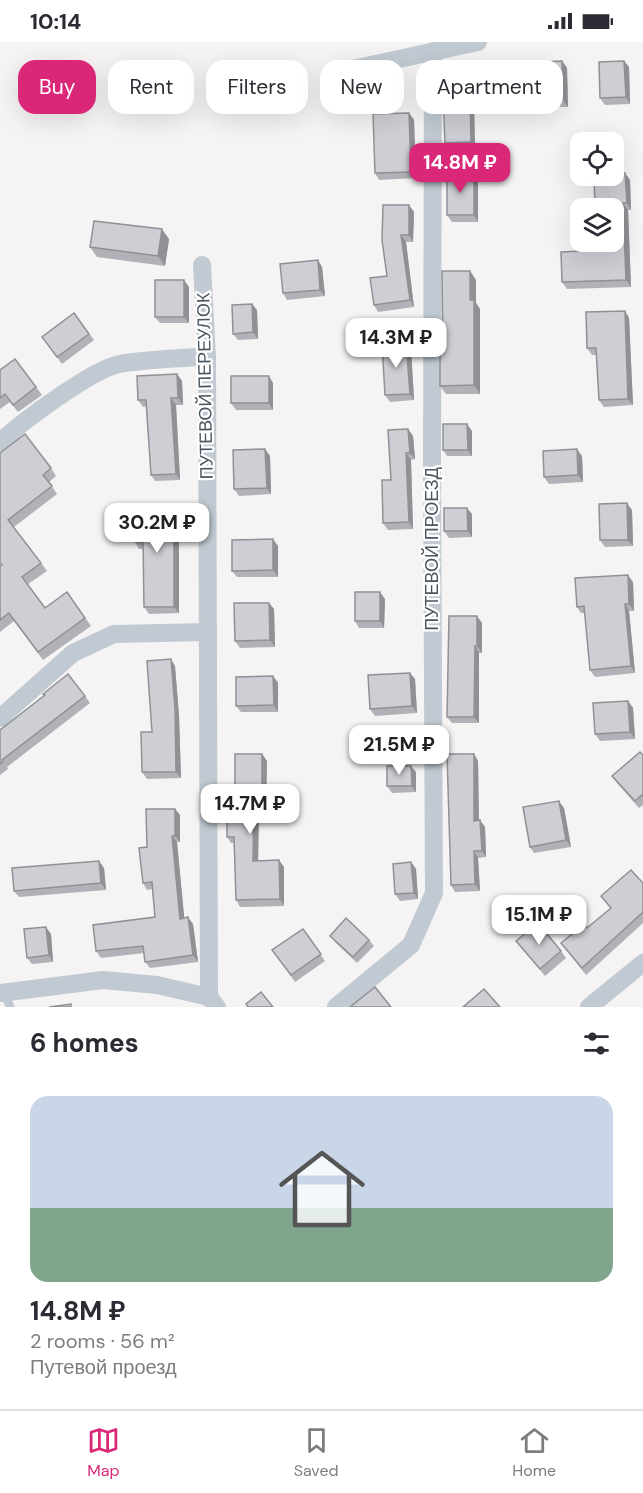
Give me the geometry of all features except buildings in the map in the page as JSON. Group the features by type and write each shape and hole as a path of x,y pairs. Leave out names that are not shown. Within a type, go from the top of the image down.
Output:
{"street":[{"path":"390,60 478,42"},
{"name":"ПУТЕВОЙ ПРОЕЗД","path":"336,1007 411,945 434,893 433,51"},
{"name":"ПУТЕВОЙ ПЕРЕУЛОК","path":"202,266 207,356 213,1002"},
{"path":"0,442 15,428 83,382 117,364 207,356"},
{"path":"0,718 73,653 114,634 208,632"},
{"path":"590,1007 643,963"},
{"path":"5,997 103,980 157,985 213,1002"}]}
